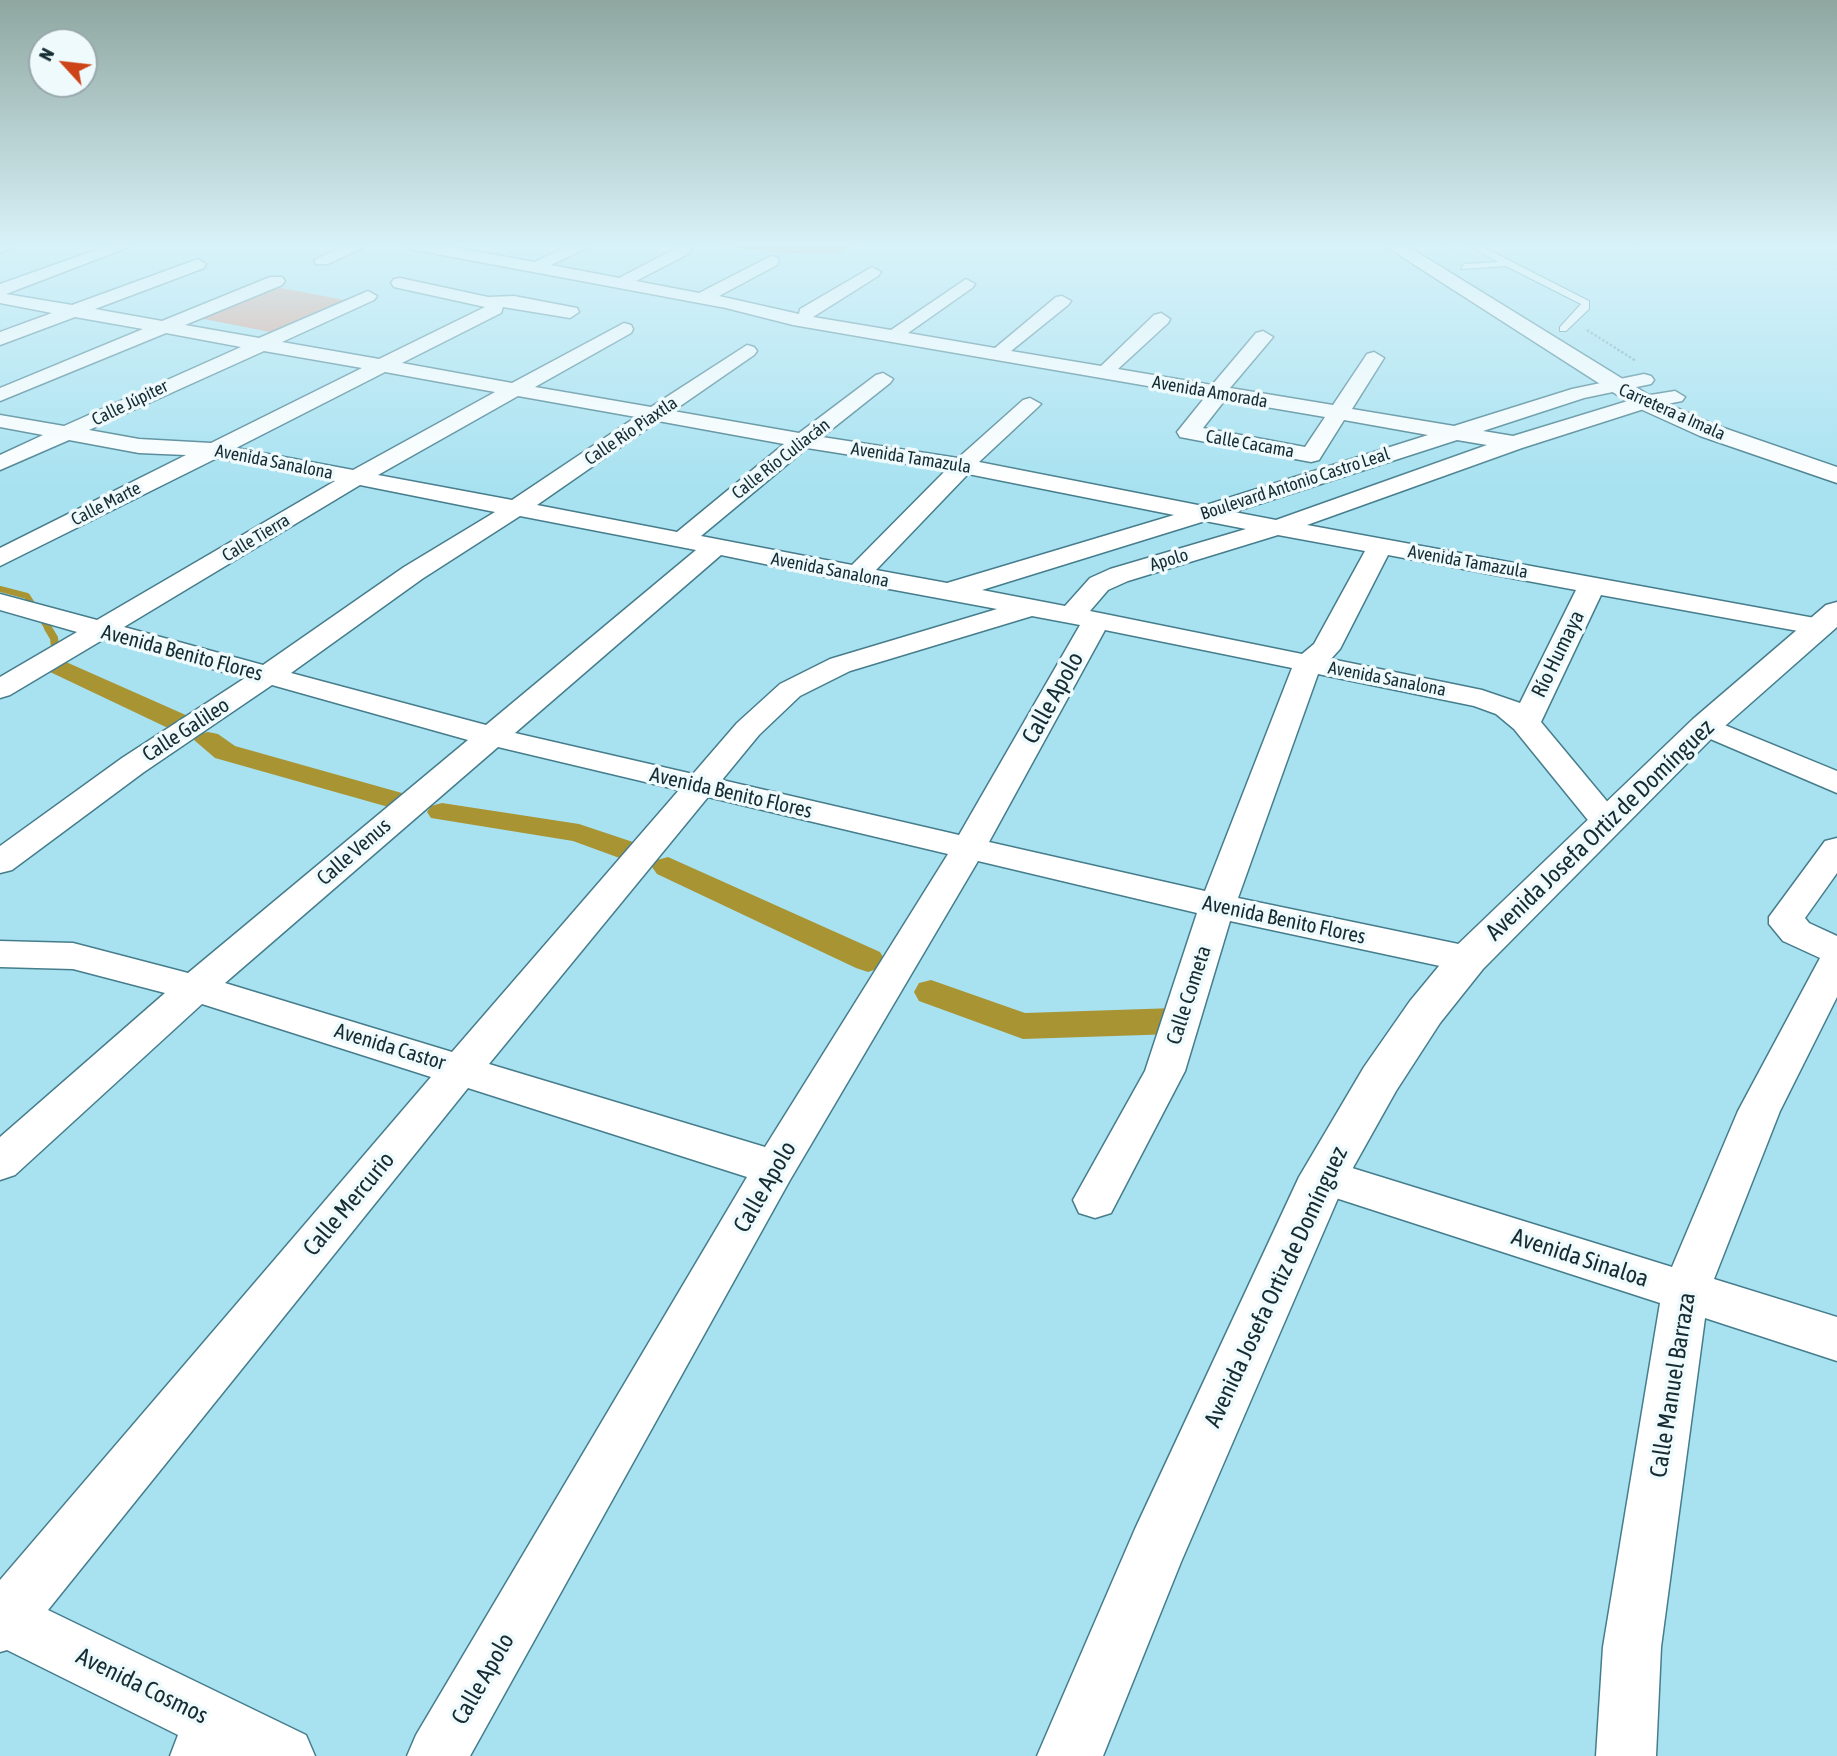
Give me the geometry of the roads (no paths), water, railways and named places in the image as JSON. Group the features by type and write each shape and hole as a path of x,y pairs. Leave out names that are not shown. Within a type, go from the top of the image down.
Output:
{"main road":[{"name":"Carretera a Imala","path":"1536,326 1613,385 1642,382 1778,440 1837,458"},
{"name":"Carretera a Imala","path":"1570,326 1709,431 1837,475"},
{"name":"Avenida Josefa Ortiz de Domínguez","path":"1070,1756 1156,1550 1323,1177 1380,1079 1425,1012 1468,959 1705,726 1828,619"}],"street":[{"path":"0,339 34,326"},
{"name":"Avenida Tamazula","path":"159,326 805,442 964,466 1204,514 1592,585 1828,619"},
{"name":"Calle Júpiter","path":"0,463 301,326"},
{"name":"Calle Marte","path":"0,558 463,326"},
{"name":"Calle Tierra","path":"0,689 356,478 627,326"},
{"name":"Avenida Amorada","path":"841,326 1524,440"},
{"name":"Avenida Amorada","path":"878,326 932,339 1004,347 1110,365 1221,389"},
{"path":"900,330 906,326"},
{"path":"1004,347 1030,326"},
{"path":"1110,365 1153,326"},
{"path":"0,395 165,327"},
{"path":"1221,389 1263,337"},
{"name":"Calle Río Piaxtla","path":"514,510 747,351"},
{"path":"1341,409 1374,358"},
{"name":"Calle Río Culiacán","path":"681,541 744,486 805,442 883,379"},
{"name":"Boulevard Antonio Castro Leal","path":"1279,527 1524,440 1642,382"},
{"name":"Boulevard Antonio Castro Leal","path":"946,592 1613,385"},
{"name":"Calle Cacama","path":"1221,389 1188,432 1311,455 1341,409"},
{"path":"857,575 964,466 1030,404"},
{"name":"Avenida Sanalona","path":"0,421 139,446 212,450 514,510 1084,617 1482,699 1507,708 1525,723 1608,823"},
{"name":"Calle Galileo","path":"0,862 133,765 267,676 413,573 514,510"},
{"name":"Apolo","path":"1084,617 1099,584 1119,575 1279,527"},
{"path":"1308,663 1326,649 1380,546"},
{"name":"Calle Venus","path":"0,1163 195,988 714,548"},
{"name":"Río Humaya","path":"1525,723 1592,585"},
{"name":"Avenida Benito Flores","path":"0,602 490,736 970,846 1217,906 1468,959"},
{"name":"Calle Mercurio","path":"2,1619 748,729 790,690 840,665 1030,607"},
{"name":"Calle Apolo","path":"437,1756 775,1168 970,846 1084,617"},
{"name":"Calle Cometa","path":"1095,1200 1165,1070 1217,906 1308,663"},
{"path":"1705,726 1837,783"},
{"path":"1837,849 1787,916 1787,924 1796,932 1837,951"},
{"name":"Avenida Castor","path":"0,954 73,956 195,988 775,1168"},
{"name":"Calle Manuel Barraza","path":"1626,1756 1632,1647 1685,1292 1759,1111 1837,960"},
{"name":"Avenida Sinaloa","path":"1323,1177 1837,1339"},
{"name":"Avenida Cosmos","path":"2,1619 210,1741 285,1756"}],"waterway":[{"path":"0,589 27,596 49,630"},
{"path":"48,628 54,638 56,656"},
{"path":"57,666 178,722"},
{"path":"208,740 225,752 399,801"},
{"path":"442,812 579,833 625,850"},
{"path":"668,867 868,960"},
{"path":"931,992 1023,1026 1175,1021"}]}
